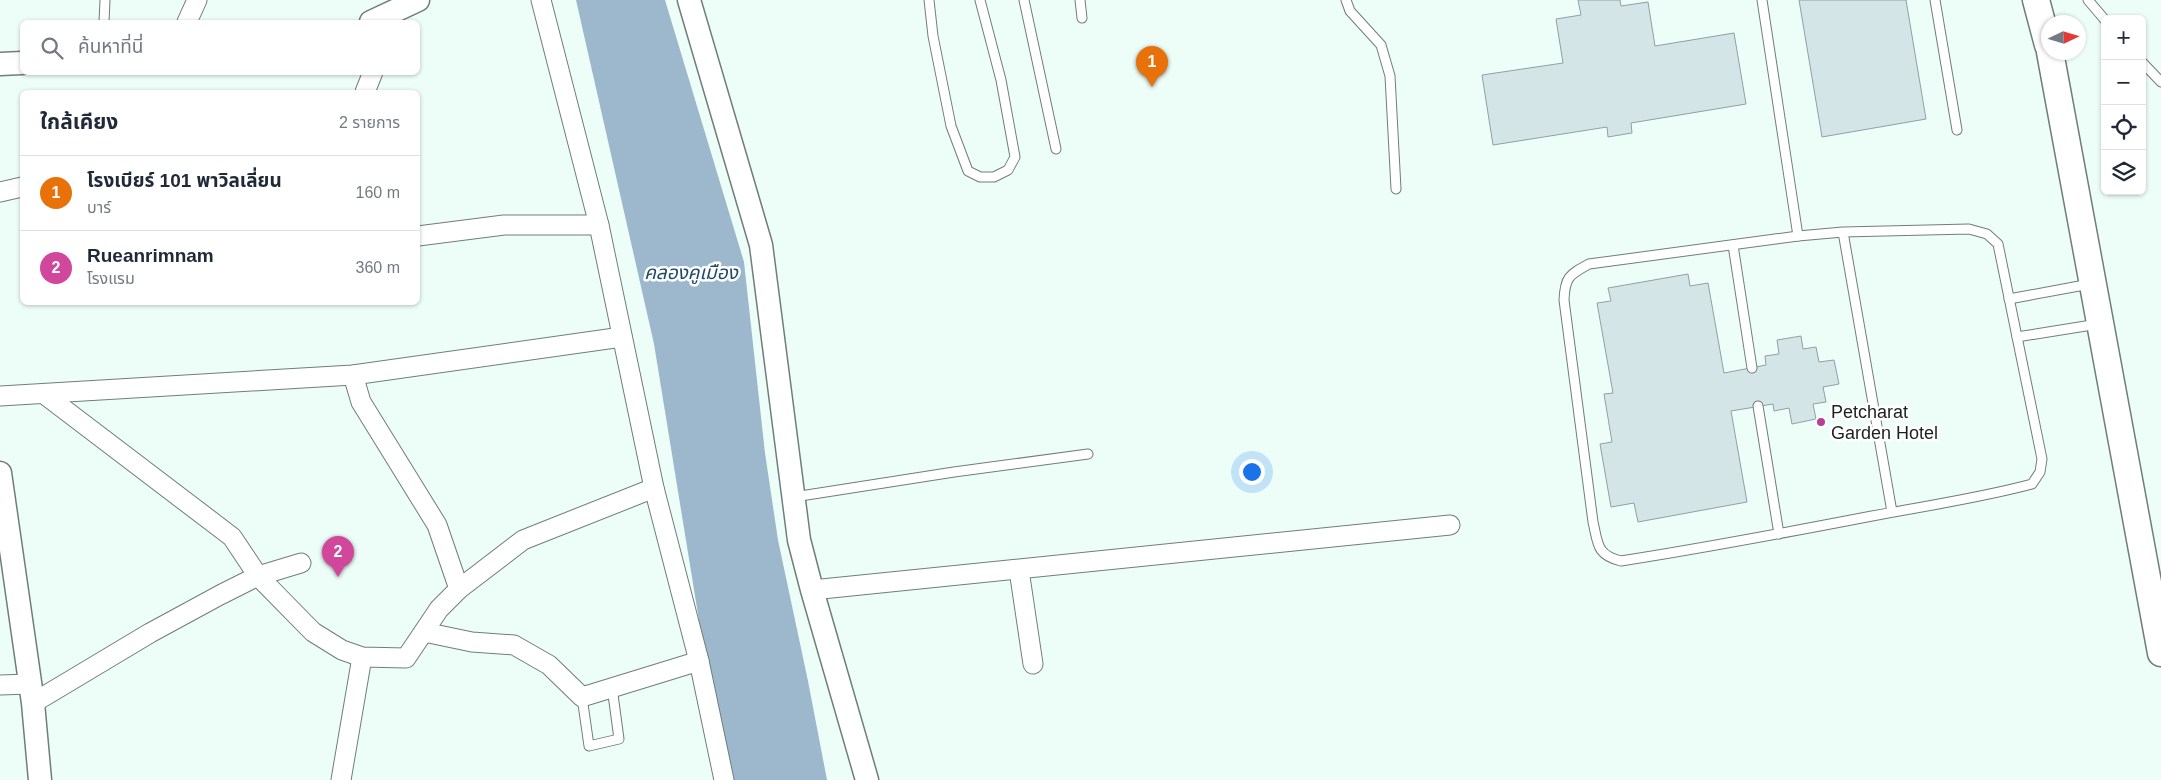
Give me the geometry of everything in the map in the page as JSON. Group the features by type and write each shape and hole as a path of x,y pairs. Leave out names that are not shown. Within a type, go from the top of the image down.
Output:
{"main road":[{"path":"2036,0 2041,18"},
{"path":"2044,0 2045,15"},
{"path":"2051,60 2161,653"}],"street":[{"path":"188,20 197,0"},
{"path":"375,20 418,0"},
{"path":"541,0 599,225 654,488 699,661 724,780"},
{"path":"689,0 761,245 799,540 867,780"},
{"path":"0,64 20,63"},
{"path":"367,90 372,75"},
{"path":"0,192 20,187"},
{"path":"420,236 504,225 599,225"},
{"path":"0,396 353,375 622,337"},
{"path":"353,375 361,402 437,526 459,589"},
{"path":"44,394 232,537 258,576 314,632 342,650 362,657 406,658 439,610 459,589 522,540 654,488"},
{"path":"0,472 31,693 40,780"},
{"path":"812,590 1450,525"},
{"path":"0,685 31,693 258,576 301,562"},
{"path":"1019,570 1033,664"},
{"path":"424,632 472,642 514,646 549,665 582,697 699,661"},
{"path":"341,780 362,657"}],"lane":[{"path":"104,20 105,0"},
{"path":"928,0 933,36 951,126 968,171 980,177 994,177 1008,170 1015,157 1001,80 980,0"},
{"path":"1024,0 1056,148"},
{"path":"1080,0 1082,18"},
{"path":"1346,0 1350,10 1381,45 1390,76 1396,189"},
{"path":"1762,0 1798,236"},
{"path":"1934,0 1957,130"},
{"path":"2088,0 2101,15"},
{"path":"2146,66 2161,82"},
{"path":"1969,229 1987,234 1998,244 2042,459 2040,472 2032,484 1892,512 1779,534 1621,561 1608,558 1599,547 1593,522 1564,300 1565,284 1572,273 1589,264 1798,236 1843,232 1969,229"},
{"path":"1843,232 1892,512"},
{"path":"1733,245 1752,368"},
{"path":"2009,299 2093,284"},
{"path":"2017,338 2100,323"},
{"path":"1758,406 1779,534"},
{"path":"794,498 954,472 1088,454"},
{"path":"582,697 589,746 619,739 612,688"}],"water":[{"name":"คลองคูเมือง","path":"576,0 665,0 744,262 765,453 778,540 827,780 725,780 654,344"}],"building":[{"path":"1578,0 1620,0 1621,6 1648,2 1655,46 1734,33 1746,104 1631,123 1632,133 1608,137 1607,127 1493,145 1482,75 1563,63 1556,19 1581,15"},
{"path":"1799,0 1906,0 1926,119 1822,137"},
{"path":"1688,274 1690,286 1708,283 1724,373 1766,365 1765,356 1779,354 1777,340 1801,336 1803,349 1816,347 1819,362 1834,360 1839,384 1823,387 1826,402 1813,404 1816,419 1792,424 1789,408 1774,411 1773,404 1731,411 1747,502 1638,522 1634,503 1611,507 1600,444 1612,442 1604,394 1613,393 1597,303 1611,301 1608,288"}],"place":[{"name":"โรงเบียร์ 101 พาวิลเลี่ยน","path":"1152,87"},
{"name":"Petcharat Garden Hotel","path":"1821,422"},
{"name":"Rueanrimnam","path":"338,577"}]}
